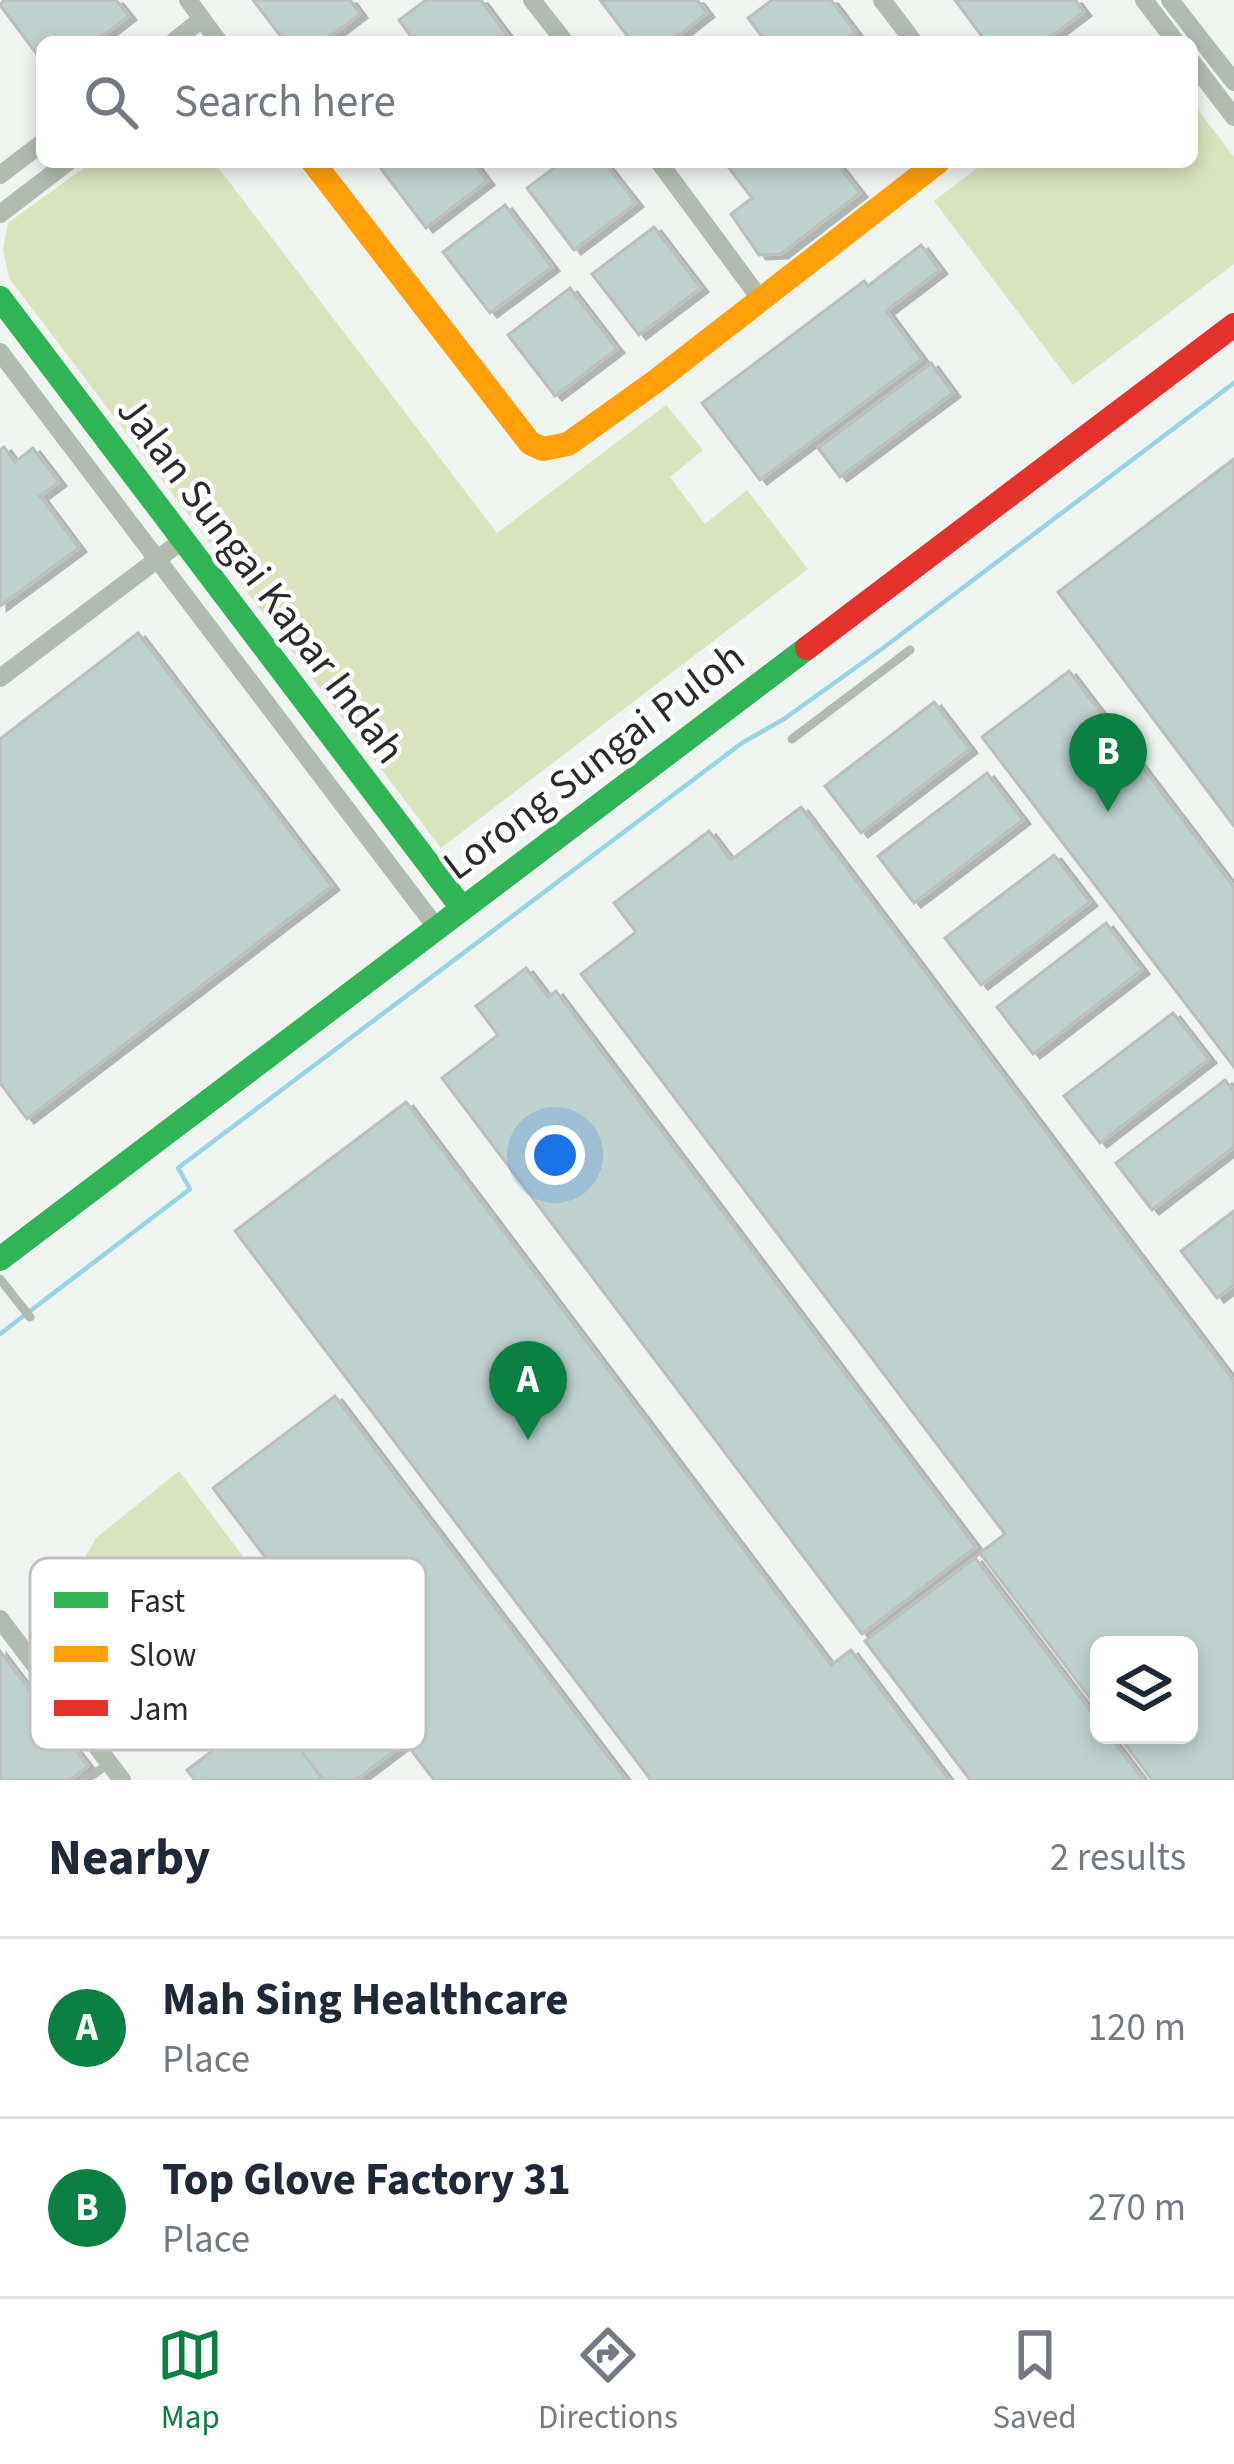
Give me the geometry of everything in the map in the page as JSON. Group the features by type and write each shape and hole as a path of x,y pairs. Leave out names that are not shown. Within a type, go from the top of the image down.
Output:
{"street":[{"path":"188,0 215,36"},
{"path":"532,0 560,36"},
{"path":"882,0 909,36"},
{"path":"1144,0 1172,36"},
{"path":"1170,0 1234,82"},
{"path":"181,36 202,19"},
{"path":"1198,70 1234,118"},
{"path":"0,175 36,148"},
{"path":"0,214 60,168"},
{"path":"319,168 530,443 543,449 568,444 930,168"},
{"path":"663,168 761,300"},
{"name":"Jalan Sungai Kapar Indah","path":"0,298 462,908"},
{"name":"Lorong Sungai Puloh","path":"0,1259 1234,326"},
{"name":"Jalan Sungai Kapar Indah","path":"0,352 436,927"},
{"path":"0,678 183,540"},
{"path":"0,1618 30,1658"}],"lane":[{"path":"792,739 910,650"},
{"path":"0,1279 30,1317"},
{"path":"85,1780 116,1772"}],"green space":[{"path":"1198,110 1234,157 1234,264 1073,385 934,201 977,168 1198,168"},
{"path":"84,168 219,168 497,533 666,405 703,450 670,477 705,524 747,490 808,569 441,848 9,278 3,249 8,223"},
{"path":"179,1471 244,1558 85,1558 96,1538"}],"building":[{"path":"4,0 116,0 129,16 103,36 36,36 36,53 0,5"},
{"path":"253,0 350,0 360,14 331,36 280,36"},
{"path":"426,0 481,0 507,35 411,36 399,20"},
{"path":"600,0 697,0 707,13 678,36 627,36"},
{"path":"772,0 831,0 856,33 762,36 748,18"},
{"path":"955,0 1075,0 1084,12 1052,36 982,36"},
{"path":"381,168 477,168 487,181 426,228"},
{"path":"554,168 609,168 636,203 574,250 527,188"},
{"path":"729,168 841,168 860,193 781,254 759,255 731,214 752,198"},
{"path":"505,205 552,267 490,313 443,252"},
{"path":"654,227 701,288 639,335 592,274"},
{"path":"921,245 940,270 886,311 922,359 760,480 702,403 864,281 868,286"},
{"path":"570,288 617,349 555,396 508,335"},
{"path":"931,363 953,393 840,477 818,448"},
{"path":"4,447 15,462 33,448 59,482 40,496 79,548 0,606 0,450"},
{"path":"1234,459 1234,826 1058,592"},
{"path":"138,633 332,886 27,1119 0,1083 0,739"},
{"path":"1069,671 1234,887 1234,1067 982,737"},
{"path":"934,702 970,749 861,833 825,786"},
{"path":"987,773 1023,820 914,903 878,856"},
{"path":"801,807 1234,1381 1234,1780 1152,1780 1125,1744 1198,1744 1198,1636 1090,1636 1090,1698 980,1553 1005,1534 581,974 636,932 614,903 709,831 731,860"},
{"path":"1054,855 1090,902 981,985 945,938"},
{"path":"1106,923 1142,970 1033,1054 997,1007"},
{"path":"526,968 548,997 556,991 976,1547 862,1634 442,1078 498,1035 476,1006"},
{"path":"1173,1013 1209,1059 1100,1143 1064,1096"},
{"path":"1225,1080 1234,1091 1234,1147 1152,1210 1116,1163"},
{"path":"406,1102 831,1665 851,1650 949,1780 651,1780 235,1231"},
{"path":"1234,1211 1234,1285 1217,1298 1181,1251"},
{"path":"335,1396 626,1780 434,1780 411,1750 426,1750 426,1558 266,1558 213,1488"},
{"path":"975,1558 1090,1710 1090,1744 1116,1744 1143,1780 970,1780 865,1641"},
{"path":"0,1651 30,1690 30,1750 76,1750 88,1766 70,1780 0,1780"},
{"path":"213,1750 300,1750 323,1780 195,1780 187,1770"},
{"path":"300,1750 396,1750 356,1780 323,1780"}],"waterway":[{"path":"0,1334 190,1189 178,1168 742,743 883,648 1234,383"}],"traffic: fast":[{"path":"0,298 462,908"},
{"path":"0,1259 807,648"}],"traffic: slow":[{"path":"318,168 530,443 543,449 568,444 656,381 930,168"}],"traffic: jam":[{"path":"807,648 1234,325"}],"place":[{"name":"Top Glove Factory 31","path":"1108,812"},
{"name":"Mah Sing Healthcare","path":"528,1440"}]}
